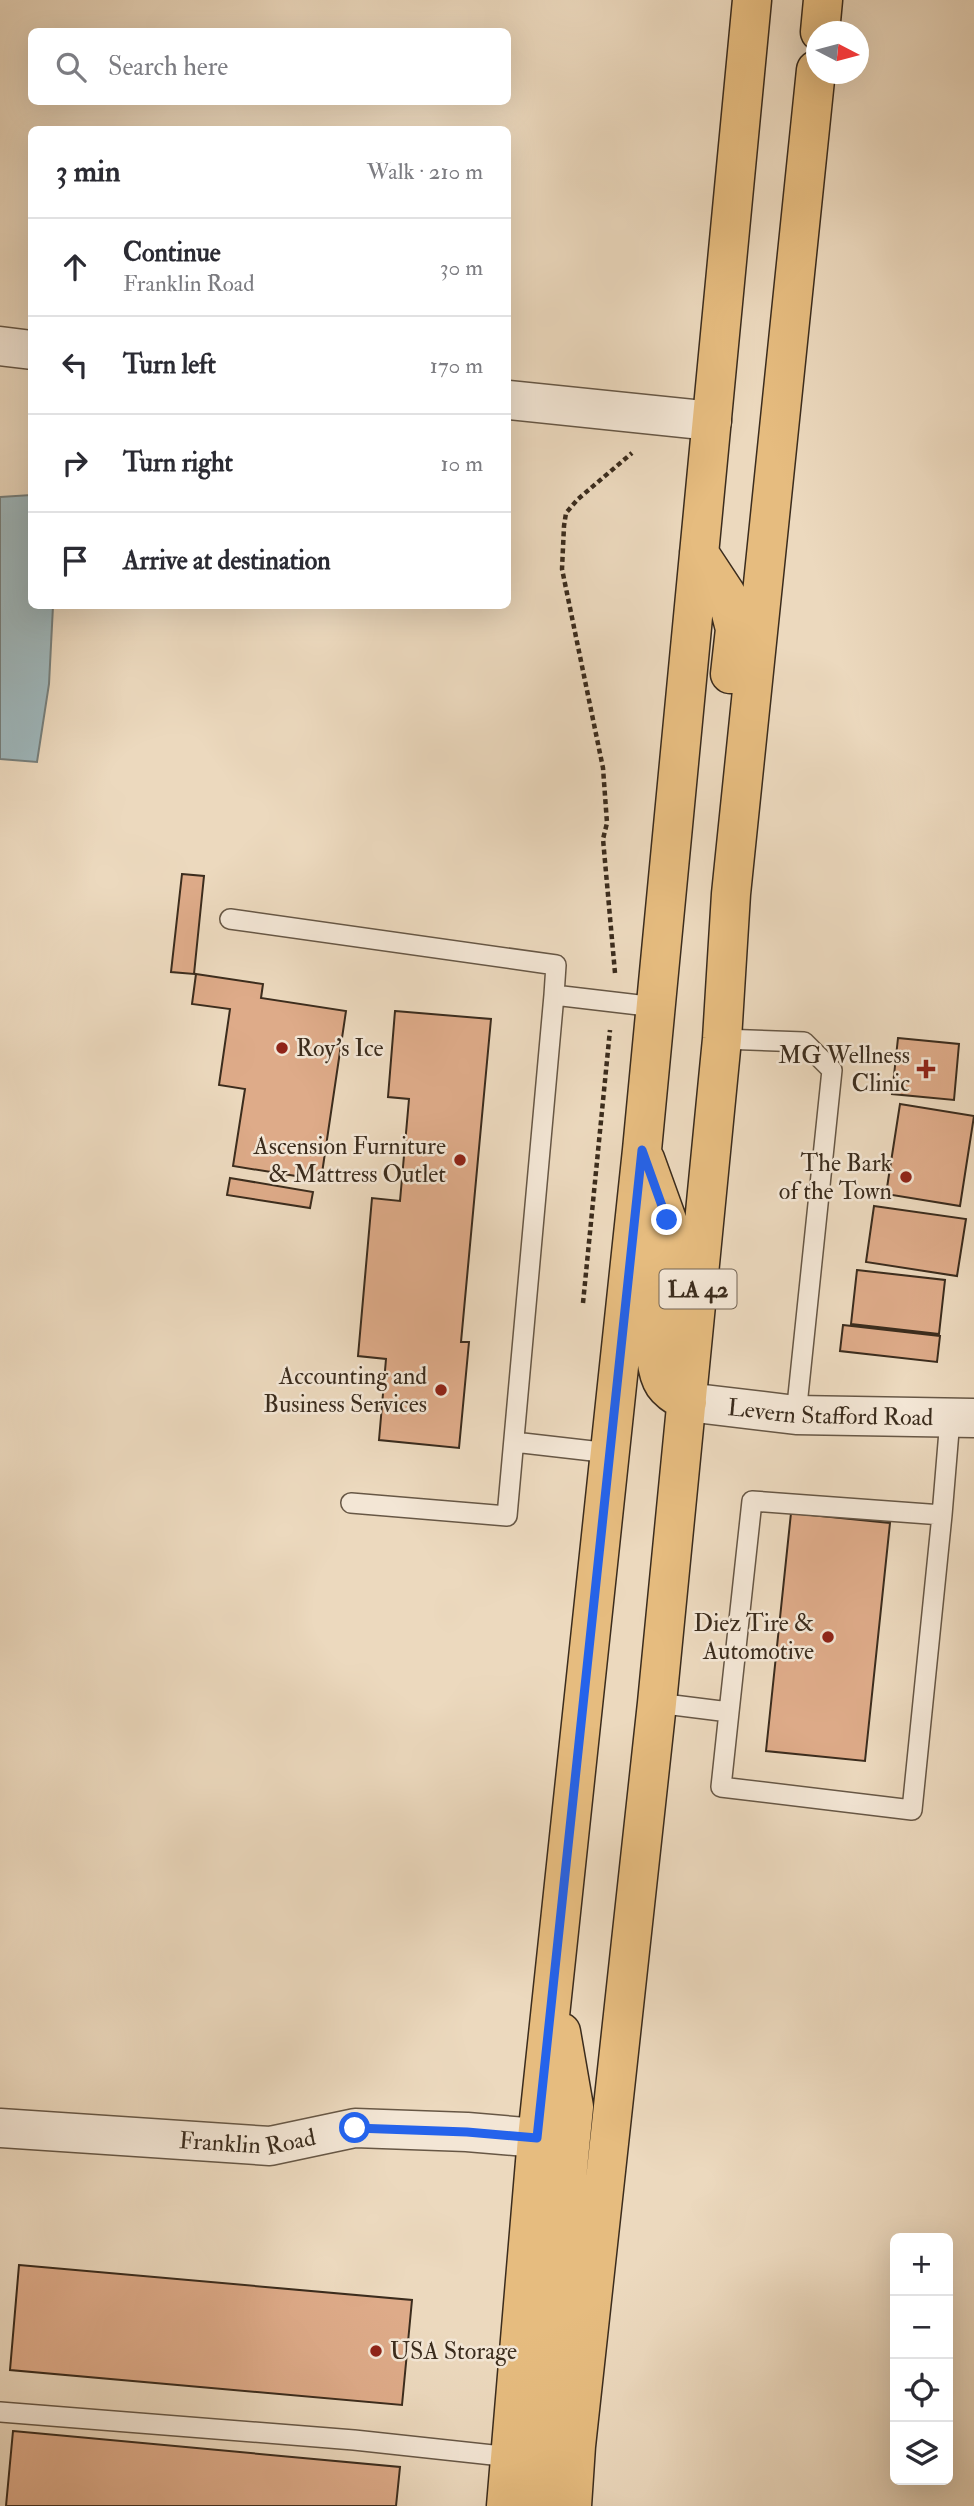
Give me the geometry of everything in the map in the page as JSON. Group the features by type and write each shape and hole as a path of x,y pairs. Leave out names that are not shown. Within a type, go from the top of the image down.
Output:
{"main road":[{"name":"LA 42","path":"506,2506 537,2138 642,1150 752,0"},
{"path":"821,21 823,0"},
{"name":"LA 42","path":"572,2506 576,2446 657,1703 722,1039 731,894 816,84"},
{"path":"699,554 726,594 735,629 724,730 739,822"},
{"path":"642,1150 667,1220 656,1357 659,1377 670,1394 687,1402"},
{"path":"537,2506 574,2107 553,1989"},
{"path":"545,2402 576,2446"}],"street":[{"path":"0,346 28,350"},
{"path":"511,400 712,421"},
{"name":"Levern Stafford Road","path":"687,1402 796,1415 962,1419"},
{"name":"Franklin Road","path":"0,2128 270,2146 355,2128 467,2132 537,2138"}],"lane":[{"path":"230,919 556,965 507,1516 351,1503"},
{"path":"554,995 656,1007"},
{"path":"722,1039 804,1042 832,1070 796,1415"},
{"path":"942,1515 752,1501 722,1787 912,1810 942,1515 962,1419"},
{"path":"514,1442 610,1453"},
{"path":"657,1703 729,1712"},
{"path":"0,2412 354,2440 511,2457"}],"path":[{"path":"582,1313 615,968 603,839 607,823 603,768 562,569 564,526 566,513 578,499 639,447"}],"water":[{"path":"28,495 28,609 53,609 49,684 37,762 0,759 0,497"}],"building":[{"path":"182,874 204,876 194,974 171,972"},
{"name":"Roy's Ice","path":"196,974 263,984 261,998 346,1011 321,1180 233,1166 245,1089 219,1085 230,1009 192,1004"},
{"path":"395,1011 491,1019 461,1342 469,1342 459,1448 379,1440 386,1359 358,1356 372,1198 400,1201 409,1099 388,1097"},
{"name":"MG Wellness Clinic","path":"898,1038 959,1044 954,1100 892,1094"},
{"path":"900,1104 974,1116 960,1206 886,1194"},
{"path":"230,1178 313,1192 310,1208 227,1195"},
{"path":"874,1206 966,1219 957,1276 866,1262"},
{"path":"857,1270 945,1280 939,1334 851,1324"},
{"path":"843,1325 940,1336 937,1362 840,1351"},
{"name":"Diez Tire & Automotive","path":"791,1513 890,1523 865,1761 766,1751"},
{"path":"19,2265 412,2300 402,2405 10,2370"},
{"path":"13,2431 400,2467 396,2506 6,2506"}],"place":[{"name":"Roy's Ice","path":"282,1048"},
{"name":"MG Wellness Clinic","path":"926,1069"},
{"name":"Ascension Furniture & Mattress Outlet","path":"460,1160"},
{"name":"The Bark of the Town","path":"906,1177"},
{"name":"Accounting and Business Services","path":"441,1390"},
{"name":"Diez Tire & Automotive","path":"828,1637"},
{"name":"USA Storage","path":"376,2351"}],"route":[{"path":"355,2128 467,2132 537,2138 642,1150 667,1220"}]}
